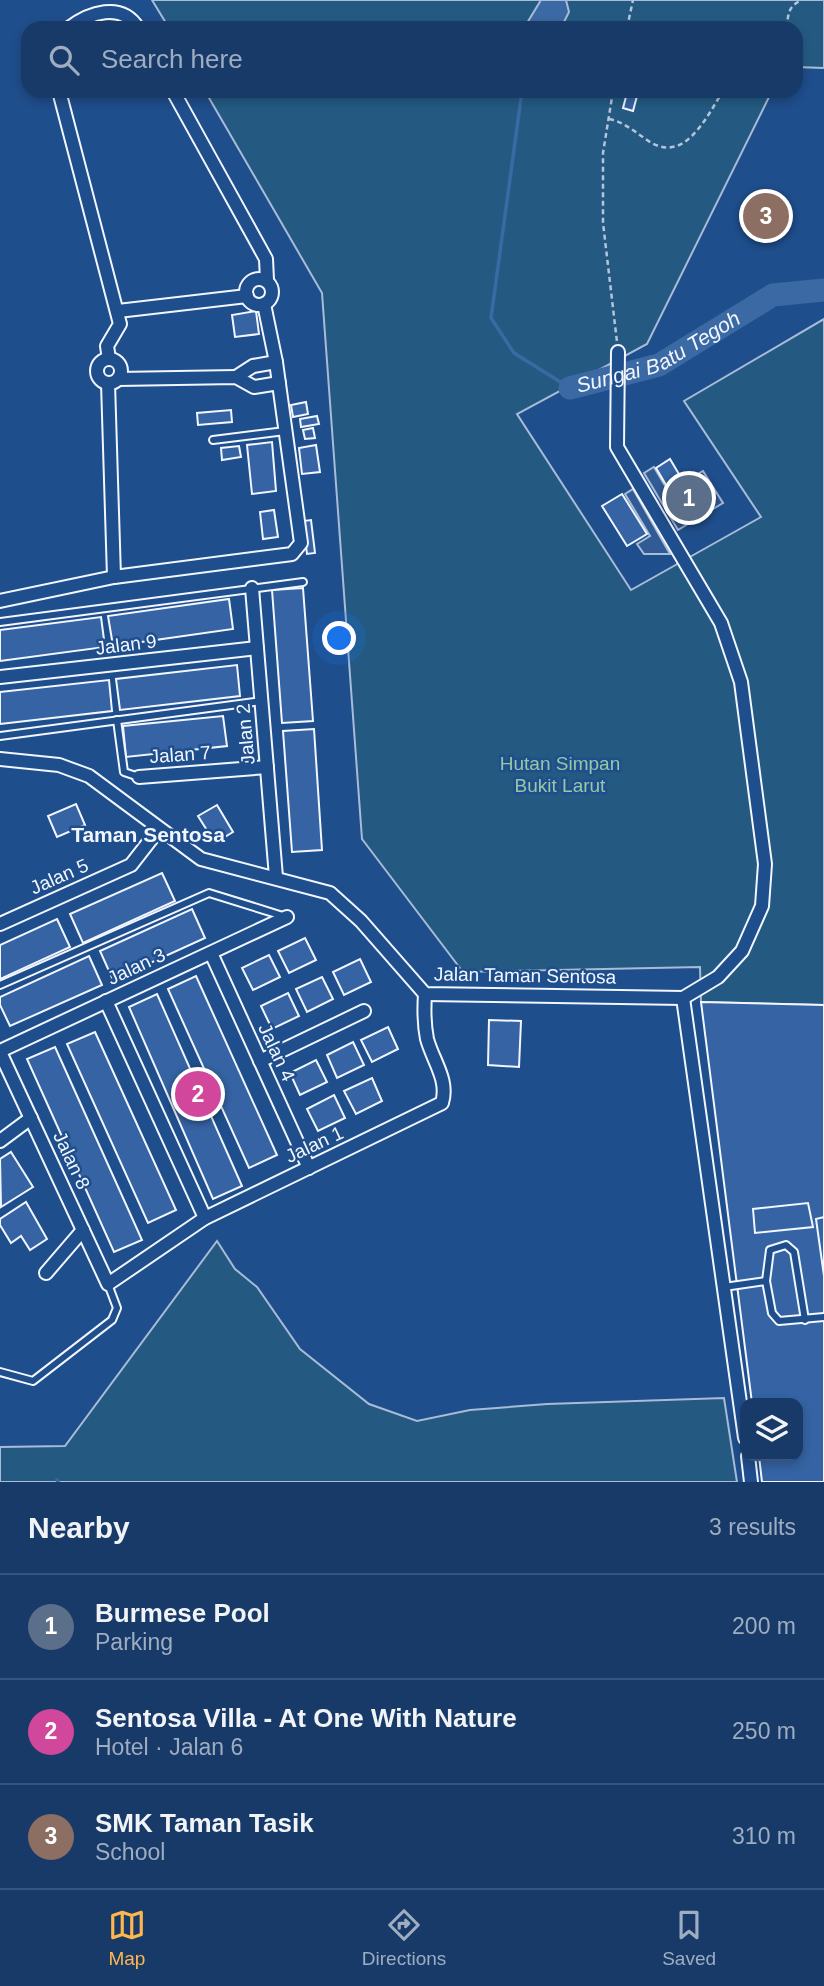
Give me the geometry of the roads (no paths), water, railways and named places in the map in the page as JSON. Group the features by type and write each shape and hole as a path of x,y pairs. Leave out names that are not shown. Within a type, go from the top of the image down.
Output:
{"street":[{"path":"79,21 102,11 132,21"},
{"path":"61,98 118,311 120,324 107,346 109,359"},
{"path":"177,98 266,259 267,280 273,291 271,299 264,304 252,303 247,296"},
{"path":"247,296 251,281 259,278 267,280"},
{"path":"118,311 247,296"},
{"path":"0,601 114,577 292,554 298,549 301,543 279,383 264,304"},
{"path":"618,352 617,447 720,623 741,682 765,864 762,906 742,951 718,977 683,998 740,1402"},
{"path":"114,577 113,381 120,365 109,359 101,361 97,368 98,377 113,381 236,377 254,387 279,383"},
{"path":"236,377 253,366 276,362"},
{"name":"Jalan 2","path":"252,589 276,877"},
{"name":"Jalan 9","path":"0,677 257,648"},
{"name":"Jalan Taman Sentosa","path":"0,759 59,765 89,776 201,859 219,866 314,887 341,901 425,994 683,998"},
{"name":"Jalan 7","path":"139,777 267,767"},
{"name":"Jalan 5","path":"0,924 131,864 159,829"},
{"name":"Jalan 3","path":"0,1051 287,917"},
{"name":"Jalan 4","path":"211,953 309,1168"},
{"name":"Jalan 1","path":"108,1284 205,1219 442,1103 442,1076 427,1039 425,994"},
{"path":"106,1001 205,1219"},
{"path":"260,1061 364,1011"},
{"name":"Jalan 8","path":"0,1051 108,1284"},
{"path":"0,1141 31,1118"},
{"path":"46,1273 83,1230"},
{"path":"749,1461 751,1482"}],"lane":[{"path":"213,440 285,431"},
{"path":"0,622 303,582"},
{"path":"0,736 261,701"},
{"path":"117,720 124,772 139,777"},
{"path":"0,985 209,893 287,917"},
{"path":"805,1320 794,1252 786,1245 770,1250 766,1280 772,1313 779,1321 805,1320 824,1317"},
{"path":"724,1287 766,1280"},
{"path":"0,1372 33,1381 112,1320 117,1308 108,1284"}],"waterway":[{"name":"Sungai Batu Tegoh","path":"521,98 491,318 514,353 570,388"},
{"name":"Sungai Batu Tegoh","path":"570,388 659,365 773,295 824,290"}],"place":[{"name":"SMK Taman Tasik","path":"766,216"},
{"name":"Burmese Pool","path":"689,498"},
{"name":"Sentosa Villa - At One With Nature","path":"198,1094"}],"district":[{"name":"Taman Sentosa","path":"148,835"}],"park label":[{"name":"Hutan Simpan Bukit Larut","path":"560,774"}]}
